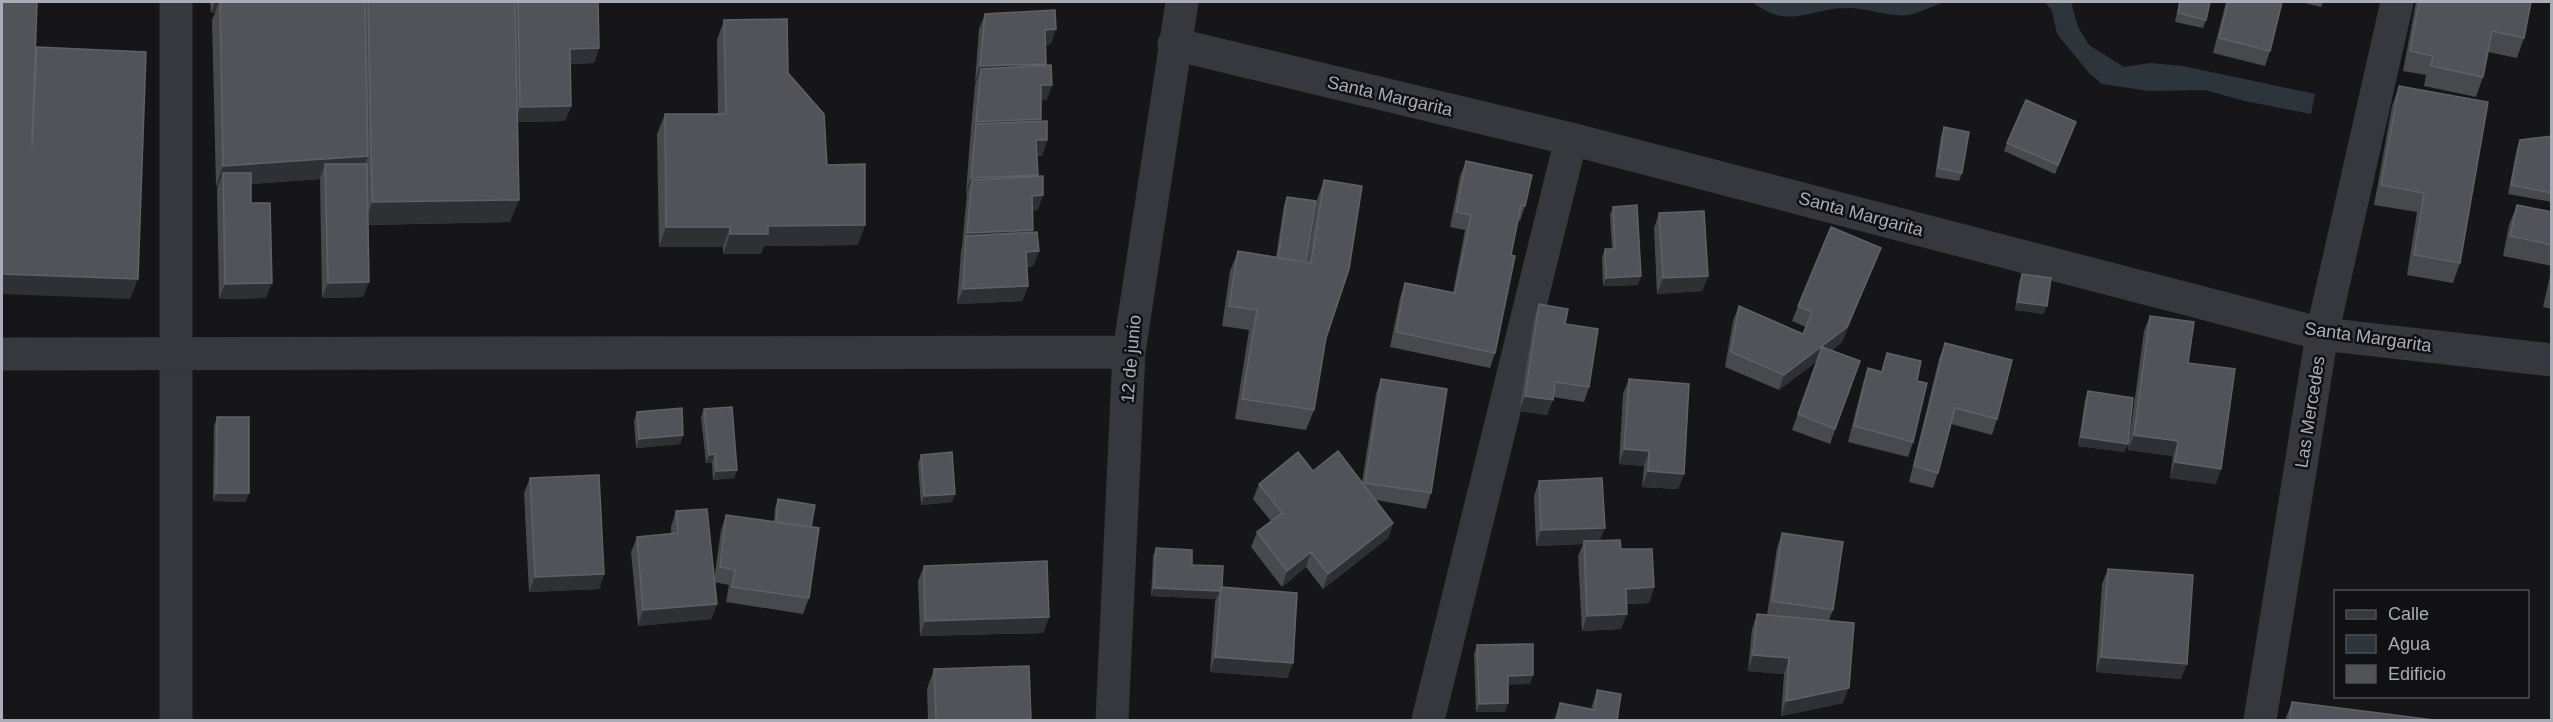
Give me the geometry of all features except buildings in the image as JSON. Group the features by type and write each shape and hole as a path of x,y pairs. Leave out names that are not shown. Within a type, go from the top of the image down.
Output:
{"street":[{"path":"176,2 176,720"},
{"name":"12 de junio","path":"1112,720 1129,352 1182,2"},
{"name":"Las Mercedes","path":"2260,720 2322,334 2397,2"},
{"name":"Santa Margarita","path":"1174,44 1571,139 2322,334 2552,360"},
{"path":"1428,720 1571,139"},
{"path":"2,354 1129,352"}],"water":[{"path":"1752,2 1947,2 1908,15 1848,8 1789,17 1766,11"},
{"path":"2045,2 2071,2 2078,27 2089,45 2124,67 2150,63 2183,66 2315,94 2311,114 2245,101 2205,90 2149,91 2102,84 2089,73 2057,34 2052,11"}]}
